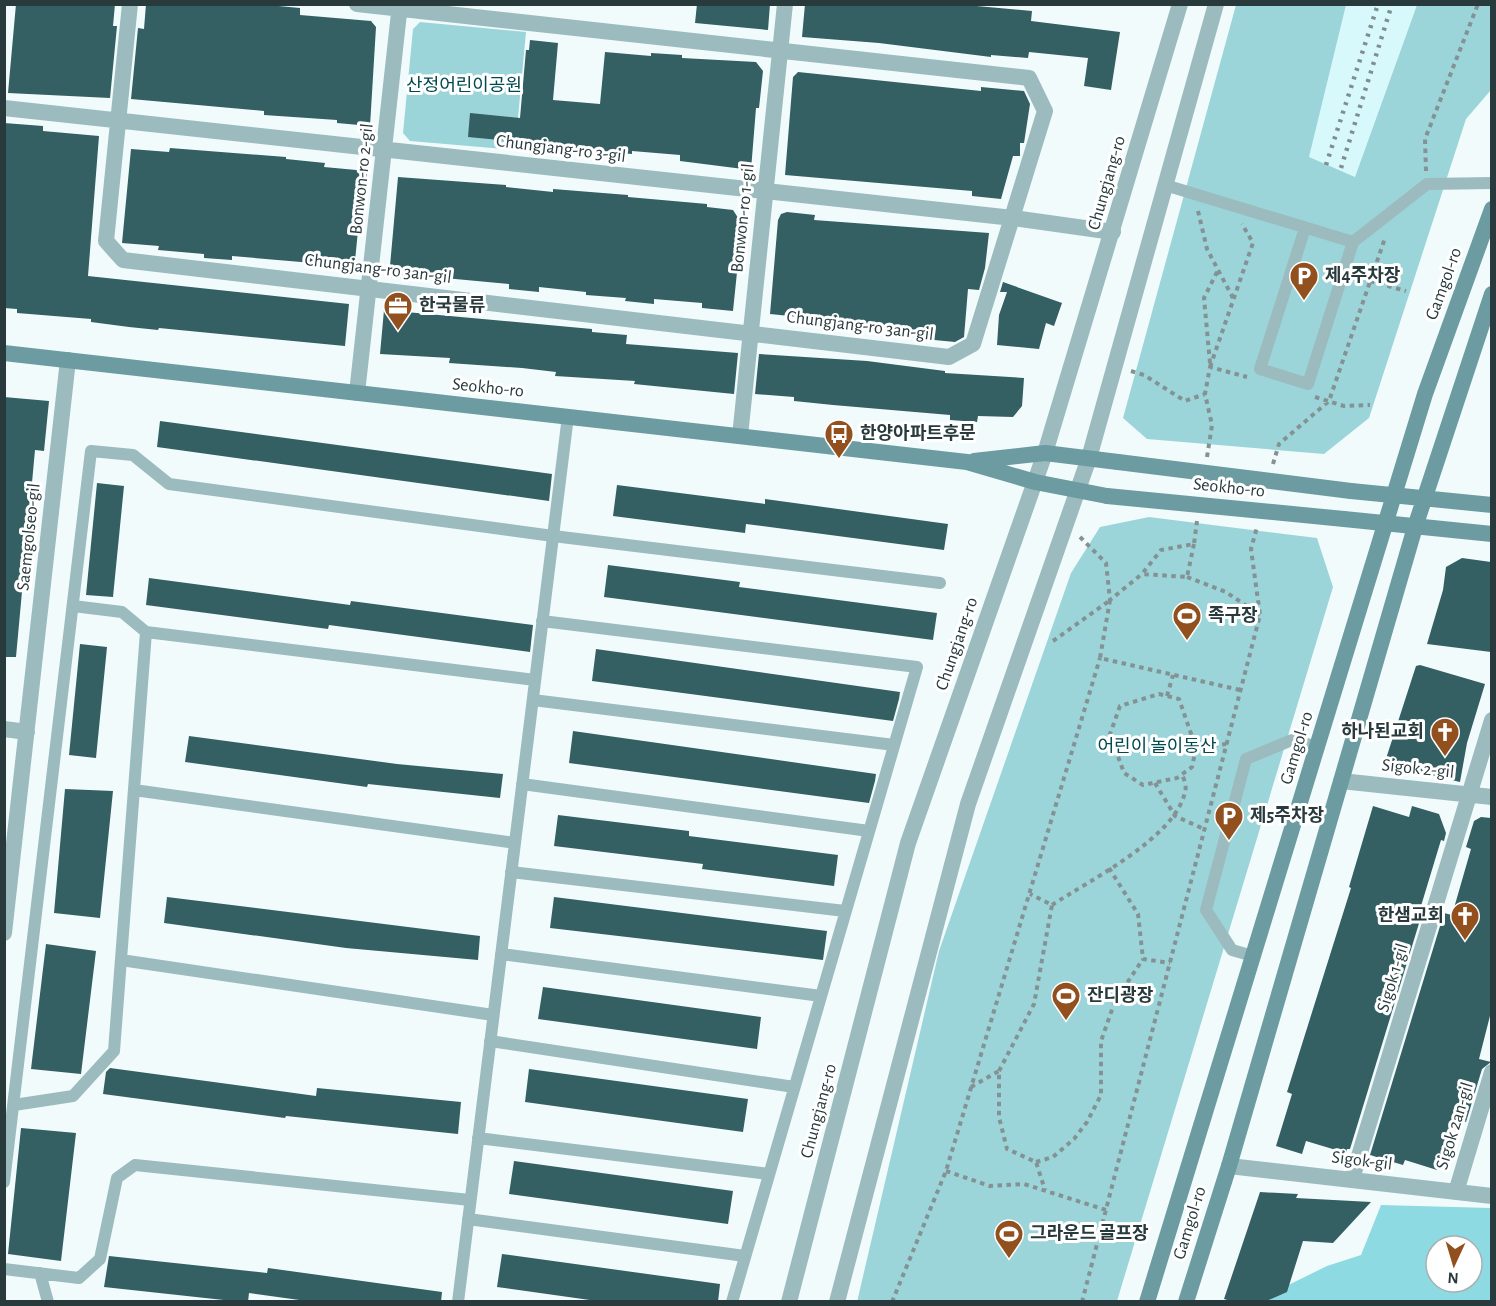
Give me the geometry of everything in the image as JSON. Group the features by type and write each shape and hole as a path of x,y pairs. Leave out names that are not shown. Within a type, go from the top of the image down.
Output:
{"main road":[{"name":"Gamgol-ro","path":"1147,1302 1396,495 1425,394 1491,209"},
{"name":"Gamgol-ro","path":"1186,1302 1424,497 1491,294"},
{"name":"Seokho-ro","path":"4,354 967,462 1035,482 1107,496 1491,534"},
{"name":"Seokho-ro","path":"967,462 1045,453 1491,505"}],"street":[{"name":"Chungjang-ro 3an-gil","path":"130,4 106,241 123,260 949,357 973,344 1045,111 1029,78 357,4"},
{"name":"Bonwon-ro 1-gil","path":"740,436 785,4"},
{"name":"Chungjang-ro","path":"789,1302 908,843 1045,453 1180,4"},
{"path":"837,1302 968,804 1089,458 1216,4"},
{"name":"Bonwon-ro 2-gil","path":"357,393 399,7"},
{"name":"Chungjang-ro 3-gil","path":"4,108 1012,218 1113,232"},
{"name":"Saemgolseo-gil","path":"4,933 68,360"},
{"name":"Sigok 1-gil","path":"1352,1179 1491,720"},
{"path":"4,729 27,732"},
{"name":"Sigok 2-gil","path":"1341,781 1491,797"},
{"name":"Sigok 2an-gil","path":"1456,1192 1491,1072"},
{"name":"Sigok-gil","path":"1228,1166 1491,1196"}],"lane":[{"path":"1305,228 1260,369 1308,384 1353,242 1427,184 1491,183"},
{"path":"1165,184 1353,242"},
{"path":"458,1302 568,416"},
{"path":"4,1182 91,450 133,455 169,484 553,536 940,583"},
{"path":"73,606 122,612 146,632 535,680"},
{"path":"542,621 917,667 732,1302"},
{"path":"14,1104 73,1096 114,1051 146,632"},
{"path":"532,700 894,745"},
{"path":"1253,956 1232,950 1206,910 1246,759 1292,740 1318,747"},
{"path":"522,784 869,831"},
{"path":"134,790 515,843"},
{"path":"511,872 845,911"},
{"path":"501,954 821,996"},
{"path":"121,960 494,1015"},
{"path":"490,1041 795,1087"},
{"path":"478,1138 769,1174"},
{"path":"4,1269 79,1278 100,1259 117,1178 135,1165 470,1200"},
{"path":"468,1219 745,1256"},
{"path":"40,1273 48,1302"}],"path":[{"path":"1427,184 1425,139 1478,4"},
{"path":"1194,193 1207,249 1234,299"},
{"path":"1218,270 1204,298 1210,367 1253,243 1231,205"},
{"path":"1270,476 1279,444 1329,401 1395,209"},
{"path":"1370,281 1406,291"},
{"path":"1115,366 1144,375 1185,401 1205,394"},
{"path":"1082,1302 1260,615 1251,549 1259,517"},
{"path":"892,1302 946,1171 1100,658 1110,600 1106,563 1086,540 1064,526"},
{"path":"1053,641 1142,574"},
{"path":"1187,577 1226,592 1260,615"},
{"path":"1100,658 1240,690"},
{"path":"1167,696 1173,675"},
{"path":"1159,694 1179,699 1196,748 1192,767 1182,774 1176,778 1143,785 1124,773 1110,734 1120,706 1159,694"},
{"path":"1196,748 1226,744"},
{"path":"1109,868 1138,914 1143,958 1115,1001 1101,1041 1101,1095 1087,1122 1074,1139 1053,1157 1036,1162 1007,1149 999,1117 999,1071 1034,1004 1052,905 1158,836 1175,816 1186,790 1182,774"},
{"path":"1155,783 1175,816 1204,829"},
{"path":"1030,894 1052,905"},
{"path":"1143,958 1170,963"},
{"path":"972,1087 999,1071"},
{"path":"1036,1162 1045,1190"},
{"path":"946,1171 990,1185 1024,1184 1106,1210"}],"shaded area":[{"path":"1346,5 1417,5 1355,177 1308,158"},
{"path":"1381,1205 1491,1208 1491,1301 1254,1302 1327,1266 1361,1255"}],"green space":[{"path":"1236,5 1346,5 1309,157 1355,177 1417,5 1491,5 1491,90 1466,119 1369,418 1324,454 1147,439 1123,418"},
{"name":"산정어린이공원","path":"420,22 526,32 515,150 410,141 403,133 413,29"},
{"name":"어린이 놀이동산","path":"1149,517 1317,538 1333,587 1117,1301 857,1302 939,951 1071,573 1100,527"}],"building":[{"path":"16,4 115,4 113,26 117,26 110,98 8,93"},
{"path":"146,4 257,4 300,8 300,15 371,21 376,27 370,126 337,123 337,120 264,115 264,111 131,99 138,28 144,29"},
{"path":"697,4 770,4 768,30 695,23"},
{"path":"805,4 954,4 999,8 1032,11 1031,21 1120,32 1111,90 1084,86 1088,58 1029,52 1028,58 991,55 991,57 879,43 802,37"},
{"path":"530,40 558,43 553,100 600,104 605,52 651,56 651,53 682,55 682,58 756,62 763,71 759,108 756,108 751,170 680,161 680,155 632,151 632,154 593,151 593,153 468,137 470,113 520,118 526,50 529,50"},
{"path":"798,72 981,91 981,87 1024,91 1030,104 1024,143 1020,143 1020,156 1013,156 1001,199 972,196 972,191 785,175 793,77"},
{"path":"4,123 43,126 43,131 99,136 88,276 349,304 345,346 129,327 91,322 91,319 17,313 17,309 4,308"},
{"path":"170,148 286,157 286,159 325,163 324,167 367,171 364,210 360,210 355,261 348,266 232,256 232,260 204,258 204,254 158,250 159,246 122,243 131,149 169,152"},
{"path":"398,177 506,185 506,187 553,192 553,189 628,195 628,197 707,204 707,207 733,210 742,224 733,311 702,308 702,303 654,299 654,304 625,301 626,298 586,295 586,292 539,287 539,292 509,289 509,284 423,276 422,280 389,277"},
{"path":"787,212 815,215 814,220 989,233 985,268 979,290 968,289 964,337 955,342 924,339 924,333 887,330 888,326 770,314 778,220 781,214"},
{"path":"1003,282 1062,303 1054,326 1046,323 1039,349 997,345 999,315 1007,292 1000,292"},
{"path":"384,310 592,329 592,332 627,335 626,344 738,353 734,394 634,384 635,381 555,376 556,372 522,368 449,363 450,358 380,354"},
{"path":"759,354 867,361 945,371 945,373 1024,378 1022,406 1013,417 978,416 977,422 950,420 950,415 794,401 794,397 755,394"},
{"path":"4,397 49,401 44,451 35,450 16,657 4,657"},
{"path":"160,421 552,474 549,501 157,447"},
{"path":"97,483 124,486 113,597 86,595"},
{"path":"617,485 765,504 765,499 948,524 944,550 746,524 745,533 613,516"},
{"path":"1462,558 1491,562 1491,652 1427,644 1443,590 1446,567"},
{"path":"608,565 740,582 739,587 937,613 933,640 604,597"},
{"path":"149,578 350,605 351,601 533,625 530,652 329,625 328,629 146,605"},
{"path":"80,644 107,647 96,758 69,755"},
{"path":"596,649 900,692 899,699 893,721 592,681"},
{"path":"1420,665 1485,684 1467,743 1460,782 1411,770 1409,776 1383,768 1416,666"},
{"path":"573,731 876,774 875,781 869,803 569,763"},
{"path":"189,736 397,764 503,774 500,798 368,784 367,787 185,762"},
{"path":"65,789 113,791 100,918 54,913"},
{"path":"1373,806 1409,817 1412,806 1439,814 1446,833 1444,841 1441,840 1421,906 1424,907 1350,1149 1347,1149 1346,1153 1306,1141 1302,1154 1276,1146 1292,1094 1287,1092 1351,888 1349,887"},
{"path":"558,815 689,831 689,836 838,855 834,886 702,869 703,864 554,846"},
{"path":"1481,817 1491,818 1491,1012 1479,1059 1491,1062 1482,1069 1466,1122 1455,1119 1441,1165 1437,1170 1405,1160 1403,1165 1370,1155 1444,913 1452,915 1471,849 1466,847 1474,821"},
{"path":"167,897 480,936 478,960 346,948 164,923"},
{"path":"554,897 827,931 823,960 550,928"},
{"path":"46,944 96,951 81,1074 31,1069"},
{"path":"543,987 761,1017 757,1049 538,1019"},
{"path":"110,1068 316,1096 317,1088 461,1102 458,1134 286,1116 285,1118 103,1094 106,1072"},
{"path":"529,1069 748,1099 743,1132 525,1102"},
{"path":"21,1128 76,1133 61,1261 8,1254"},
{"path":"514,1161 733,1191 728,1224 509,1194"},
{"path":"1260,1192 1298,1194 1296,1198 1371,1202 1333,1243 1303,1241 1287,1292 1264,1302 1234,1302 1224,1299"},
{"path":"502,1254 720,1284 718,1302 604,1302 497,1287"},
{"path":"109,1256 267,1273 268,1268 442,1292 441,1302 314,1302 249,1293 248,1302 242,1302 104,1287"}],"railway":[{"path":"1326,165 1378,4"},
{"path":"1341,168 1392,4"}],"place":[{"name":"제4주차장","path":"1304,302"},
{"name":"한국물류","path":"398,332"},
{"name":"한양아파트후문","path":"839,460"},
{"name":"족구장","path":"1187,642"},
{"name":"하나된교회","path":"1445,758"},
{"name":"제5주차장","path":"1229,842"},
{"name":"한샘교회","path":"1465,942"},
{"name":"잔디광장","path":"1066,1022"},
{"name":"그라운드 골프장","path":"1009,1260"}]}
